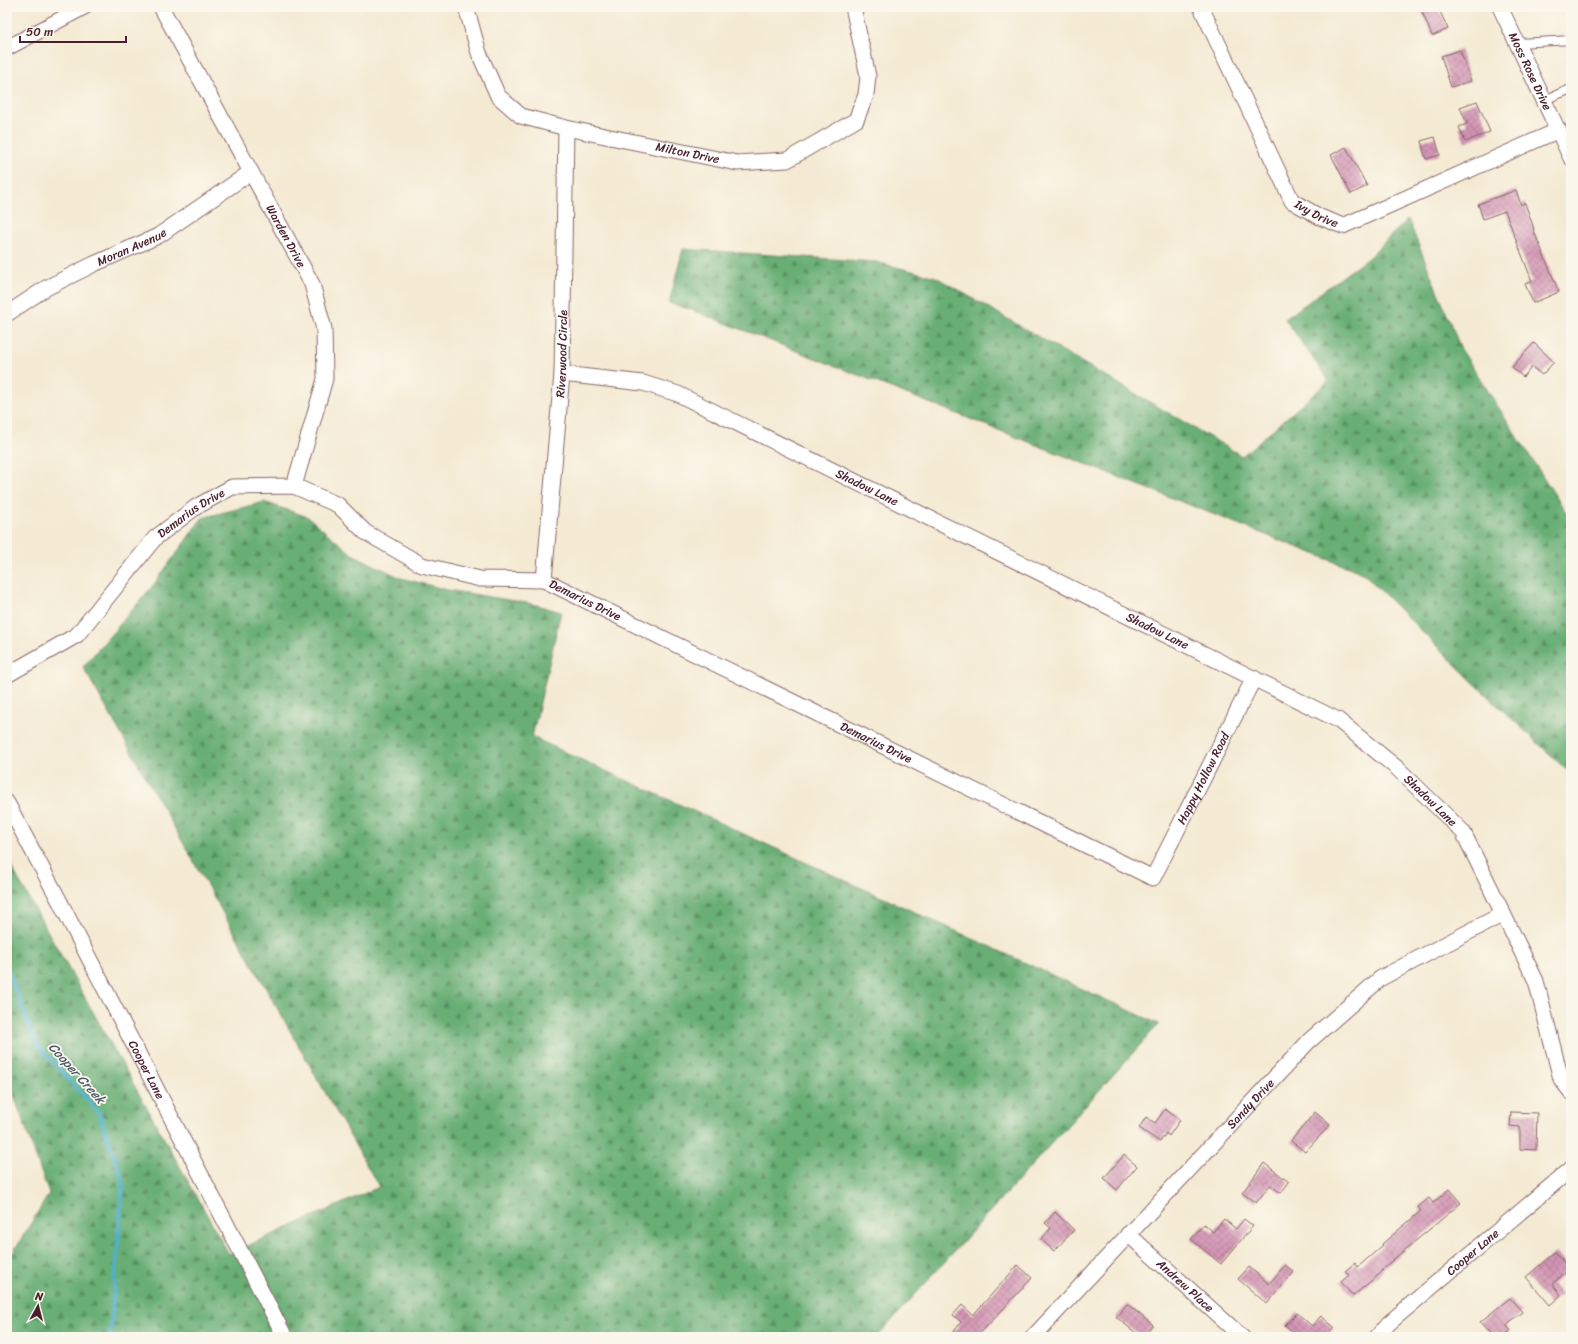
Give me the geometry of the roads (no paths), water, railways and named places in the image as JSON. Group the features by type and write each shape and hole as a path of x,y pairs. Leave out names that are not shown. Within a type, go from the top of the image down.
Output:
{"street":[{"path":"7,48 84,7"},
{"name":"Warden Drive","path":"161,7 312,284 324,329 325,379 294,486"},
{"name":"Milton Drive","path":"466,7 479,53 498,96 521,116 566,128 737,163 787,160 856,120 866,95 868,76 853,7"},
{"name":"Ivy Drive","path":"1201,7 1292,200 1320,217 1343,226 1559,130"},
{"name":"Moss Rose Drive","path":"1500,7 1571,158"},
{"name":"Riverwood Circle","path":"544,580 562,374 566,128"},
{"name":"Moran Avenue","path":"7,314 46,288 94,264 158,236 251,172"},
{"name":"Shadow Lane","path":"562,374 643,383 678,394 1338,720 1397,768 1463,832 1536,981 1561,1079 1571,1092"},
{"name":"Demarius Drive","path":"7,675 77,635 155,538 196,507 232,487 294,486 338,506 365,532 422,565 480,579 544,580 1153,878"},
{"name":"Happy Hollow Road","path":"1153,878 1254,678"},
{"name":"Cooper Lane","path":"7,803 63,907 285,1337"},
{"name":"Sandy Drive","path":"1033,1337 1309,1041 1381,978 1502,914"},
{"name":"Cooper Lane","path":"1377,1337 1395,1318 1571,1169"},
{"name":"Andrew Place","path":"1128,1234 1242,1337"}],"lane":[{"path":"1517,43 1571,40"},
{"path":"1544,100 1571,89"}],"waterway":[{"name":"Cooper Creek","path":"7,969 36,1043 99,1113 123,1181 110,1337"}]}
